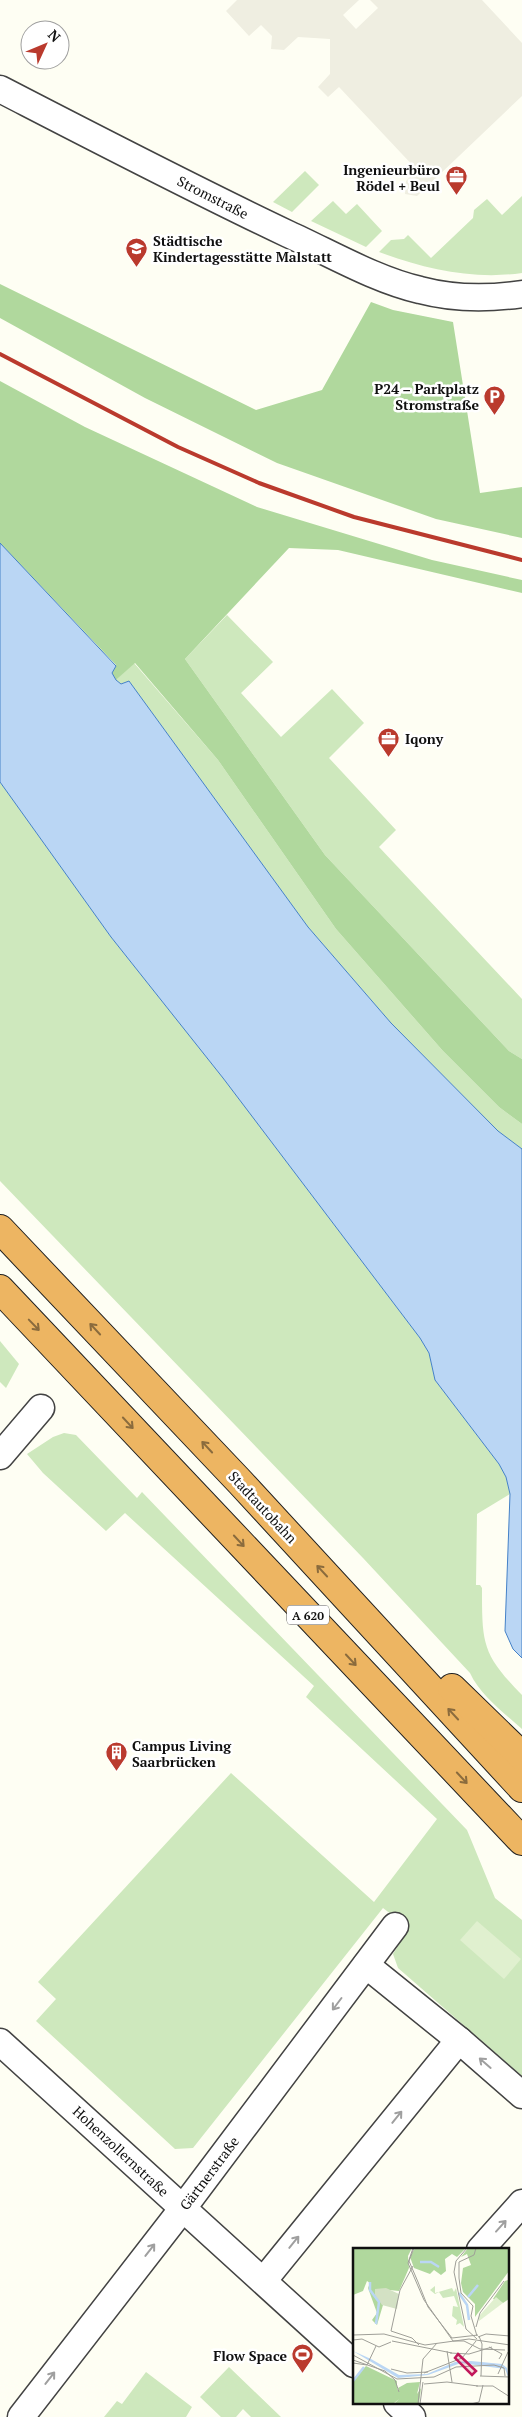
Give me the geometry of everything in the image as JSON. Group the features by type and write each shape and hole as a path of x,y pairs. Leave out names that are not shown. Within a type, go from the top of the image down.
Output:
{"highway":[{"name":"Stadtautobahn","path":"0,1229 522,1788"},
{"name":"A 620","path":"0,1289 522,1842"},
{"path":"355,1607 453,1689 522,1756"}],"street":[{"name":"Stromstraße","path":"0,89 221,202 363,269 418,290 439,294 476,298 522,294"},
{"path":"0,1456 41,1408"},
{"name":"Gärtnerstraße","path":"21,2417 183,2208 395,1926"},
{"path":"366,1965 459,2040 522,2095"},
{"path":"264,2280 459,2040"},
{"name":"Hohenzollernstraße","path":"0,2042 264,2280 353,2363"},
{"path":"482,2248 522,2203"},
{"path":"398,2404 412,2417"}],"green space":[{"path":"305,171 319,185 292,212 273,202"},
{"path":"522,196 522,273 485,275 449,272 379,252 391,240 404,239 408,235 431,258 473,218 474,210 487,199 502,215"},
{"path":"333,201 346,214 357,204 382,231 366,247 311,221"},
{"path":"0,284 256,410 322,390 371,302 393,310 453,322 480,493 522,487 522,538 436,519 277,463 145,398 0,318"},
{"path":"0,381 85,427 257,507 432,560 522,580 522,593 338,550 289,548 185,659 325,855 509,1051 522,1059 522,1124 499,1107 443,1051 336,929 218,760 135,663 116,680 112,673 116,665 0,543"},
{"path":"227,615 273,662 241,693 281,737 332,689 364,723 329,758 396,830 379,847 522,999 522,1059 509,1051 325,855 185,659"},
{"path":"134,663 218,760 336,929 443,1051 499,1107 522,1124 522,1149 498,1131 391,1023 308,927 129,681 121,684 116,680"},
{"path":"0,782 111,937 223,1078 420,1338 429,1353 435,1380 499,1464 506,1477 510,1494 477,1514 476,1585 480,1585 482,1588 484,1636 487,1647 499,1669 522,1695 522,1729 486,1696 470,1673 363,1558 0,1181"},
{"path":"0,1341 19,1364 6,1388 0,1382"},
{"path":"64,1433 76,1435 137,1498 142,1492 467,1830 495,1898 522,1920 522,2076 398,1968 393,1954 409,1928 383,1908 193,2148 175,2149 36,2021 56,1999 38,1982 231,1773 374,1902 437,1819 306,1697 314,1686 125,1513 106,1531 43,1473 27,1454 53,1437"},
{"path":"477,1921 521,1959 504,1979 460,1940"},
{"path":"229,2367 281,2417 251,2417 243,2409 236,2417 221,2417 200,2397"},
{"path":"146,2372 192,2407 186,2417 104,2417 117,2401 122,2404"}],"shaded area":[{"path":"237,0 359,0 343,15 356,29 378,8 370,0 482,0 522,43 522,96 417,196 405,194 406,181 417,170 339,87 328,97 318,87 330,74 330,39 298,37 284,50 271,49 272,36 261,25 249,36 226,11"}],"water":[{"path":"0,543 116,666 112,673 116,680 121,684 129,681 308,927 391,1023 498,1131 522,1149 522,1658 513,1649 505,1631 510,1494 506,1477 499,1464 435,1380 429,1353 420,1338 223,1078 111,937 0,782"}],"railway":[{"path":"0,354 178,447 259,483 354,517 522,560"}],"place":[{"name":"Ingenieurbüro Rödel + Beul","path":"456,196"},
{"name":"Städtische Kindertagesstätte Malstatt","path":"137,267"},
{"name":"P24 – Parkplatz Stromstraße","path":"495,415"},
{"name":"Iqony","path":"389,757"},
{"name":"Campus Living Saarbrücken","path":"116,1772"},
{"name":"Flow Space","path":"303,2374"}]}
